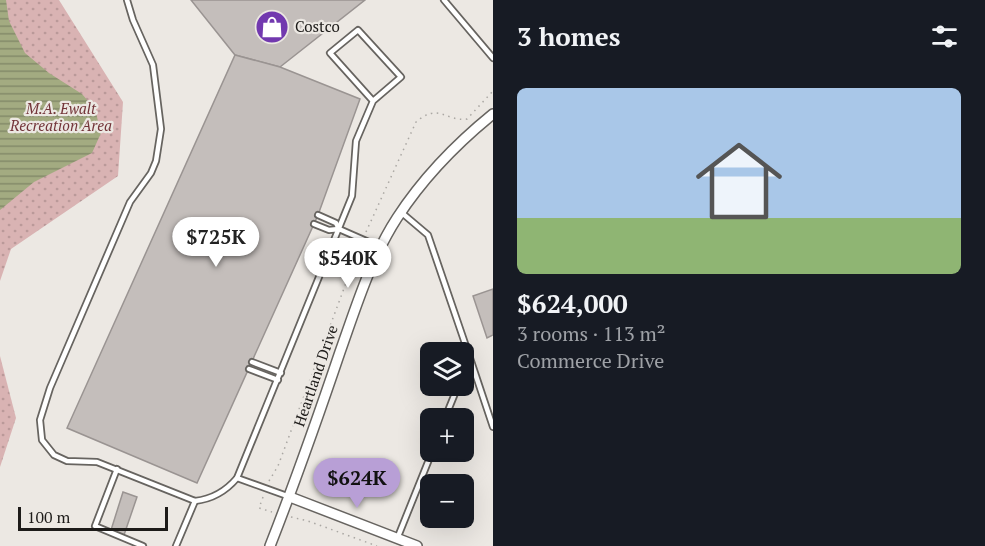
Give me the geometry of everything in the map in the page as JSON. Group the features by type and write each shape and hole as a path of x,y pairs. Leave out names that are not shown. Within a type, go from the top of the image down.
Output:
{"street":[{"name":"Heartland Drive","path":"270,546 290,497 360,296 380,247 401,213 436,167 464,138 493,114"},
{"path":"290,497 417,546"}],"lane":[{"path":"127,0 133,20 153,65 160,129 156,161 151,173 130,202 50,388 40,420 42,440 54,455 66,461 97,462 195,501 212,498 230,486 237,478 352,196 356,141 373,101 401,77 358,30 330,53 373,101"},
{"path":"444,0 493,58"},
{"path":"401,213 428,235 465,342"},
{"path":"318,215 336,222 339,229"},
{"path":"314,224 328,230 339,229 380,247"},
{"path":"252,362 281,373"},
{"path":"249,369 278,380"},
{"path":"474,370 493,427"},
{"path":"397,539 428,462"},
{"path":"117,469 95,526 143,546"},
{"path":"237,478 290,497"},
{"path":"176,546 195,501"}],"path":[{"path":"366,232 416,122 425,116 437,113 460,120 467,119 493,91"},
{"path":"269,480 278,466 358,249"},
{"path":"259,508 262,499"},
{"path":"291,517 377,546"}],"green space":[{"name":"M.A. Ewalt Recreation Area","path":"0,0 59,0 123,102 118,176 11,249 0,281"},
{"path":"0,356 16,418 0,467"}],"shaded area":[{"path":"0,0 6,0 9,21 25,53 49,73 82,94 95,109 101,133 92,153 34,182 0,210"}],"building":[{"name":"Costco","path":"191,0 365,0 280,67 235,55"},
{"path":"235,55 280,67 360,99 318,215 197,483 67,428"},
{"path":"493,289 493,335 487,338 473,296"},
{"path":"123,492 137,497 124,535 111,530"}],"place":[{"name":"Costco","path":"272,27"}]}
